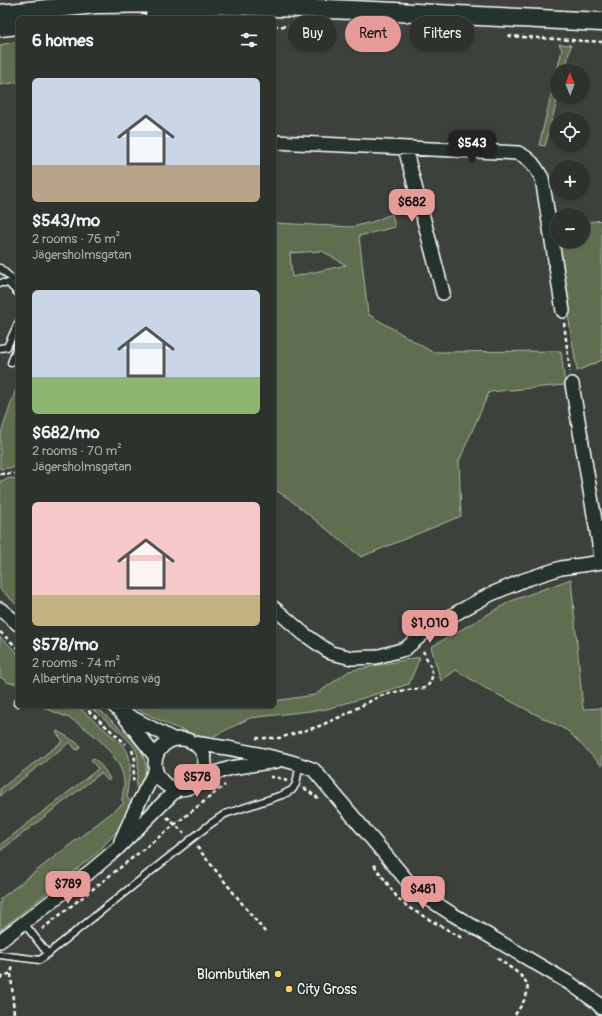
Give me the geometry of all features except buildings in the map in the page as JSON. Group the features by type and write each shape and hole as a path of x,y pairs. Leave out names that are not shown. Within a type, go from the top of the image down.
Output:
{"street":[{"path":"0,14 96,4 167,8 289,8 353,10 602,22"},
{"path":"0,27 16,25"},
{"path":"276,142 518,153 527,157 534,164 542,178 563,311"},
{"path":"405,148 443,292"},
{"path":"276,610 304,634 331,652 352,658 376,657 405,649 432,627 488,595 524,580 561,568 602,562 572,384"},
{"path":"0,609 16,622"},
{"path":"117,709 173,740"},
{"path":"117,709 155,756"},
{"path":"194,743 204,755 205,764 202,777 198,782 189,788 177,789 169,787 155,771 155,756 160,747 167,741 180,739 194,743 232,748 286,760 314,770 415,890 452,914 571,984 595,1001 602,1008"},
{"path":"202,777 231,768 286,760"},
{"path":"118,848 155,771"},
{"path":"0,941 118,848 177,789"}],"lane":[{"path":"0,268 16,282"},
{"path":"0,284 8,283 16,292"},
{"path":"3,348 16,326"},
{"path":"11,363 16,349"},
{"path":"0,955 40,960 225,814 275,798 292,790 296,784 300,764"},
{"path":"24,923 48,954"}],"path":[{"path":"276,26 288,26"},
{"path":"504,35 602,42"},
{"path":"563,311 572,384"},
{"path":"0,474 16,473"},
{"path":"0,632 16,646"},
{"path":"250,738 279,738 340,717 380,696 399,691 426,688 432,681 432,671 422,649"},
{"path":"85,708 131,748 135,759 132,787"},
{"path":"34,936 228,784"},
{"path":"162,813 176,824 191,840 265,932"},
{"path":"9,1016 14,1015 11,973 15,957"},
{"path":"0,978 11,973"}],"green space":[{"path":"16,41 16,82 0,85 0,45"},
{"path":"559,44 571,45 567,64 559,64 562,50"},
{"path":"550,100 550,104 556,104 554,112 550,112 550,127 545,146 539,145"},
{"path":"392,214 395,227 359,236 368,314 432,352 561,351 565,385 489,392 459,461 461,516 361,557 288,498 276,490 276,223 352,227 372,222","holes":["322,251 346,265 292,277 290,253"]},
{"path":"602,220 602,360 577,371 557,248 590,248 590,222"},
{"path":"16,389 16,467 0,469 0,436"},
{"path":"11,478 16,479 16,604 0,589 0,481"},
{"path":"571,579 583,709 602,708 602,766 568,731 487,689 456,670 441,681 431,647 511,601"},
{"path":"0,637 16,651 16,683 9,683 0,677"},
{"path":"420,657 409,684 327,709 250,718 208,739 171,726 135,708 276,708 276,701 315,695 349,671"},
{"path":"45,708 79,708 124,746 130,759 127,797 133,805 117,831 97,853 0,930 0,899 124,803 122,800 124,783 122,772 111,753 86,729 69,718"},
{"path":"91,708 97,708 130,737 142,751 146,765 140,791 136,787 138,770 137,753 130,742"},
{"path":"58,731 80,745 79,749 76,750 70,742 0,796 0,789 63,741 56,732"},
{"path":"93,758 107,773 110,779 108,781 101,773 0,851 0,845 98,769 91,760"}],"place":[{"name":"Blombutiken","path":"278,974"},
{"name":"City Gross","path":"289,989"}]}
